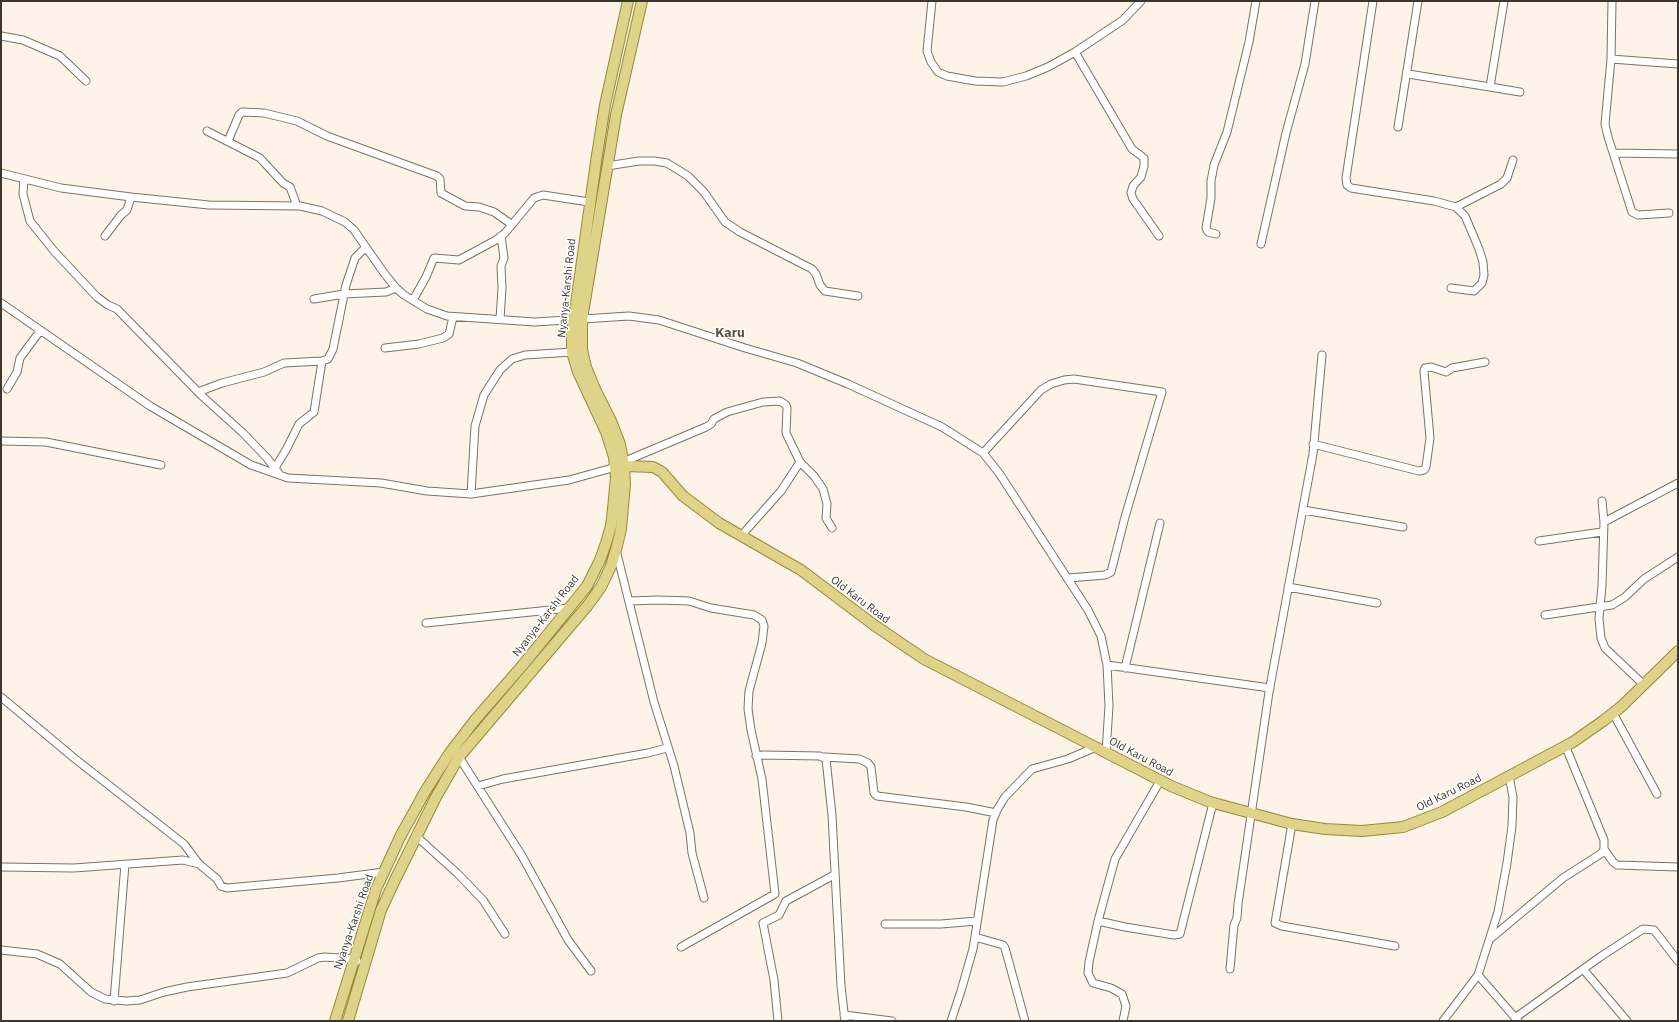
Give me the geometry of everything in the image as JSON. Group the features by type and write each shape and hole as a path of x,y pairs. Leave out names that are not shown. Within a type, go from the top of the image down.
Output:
{"main road":[{"name":"Nyanya-Karshi Road","path":"335,1021 353,959 376,889 401,835 426,790 449,754 475,720 586,586 600,560 606,543 621,465 586,392 572,352 616,115 634,30 642,1"},
{"name":"Nyanya-Karshi Road","path":"348,1021 382,910 394,880 436,796 459,757 588,605 611,566 616,550 621,529 625,484 621,465 620,444 586,367 578,320 589,202 605,105 627,5"},
{"name":"Old Karu Road","path":"621,465 653,467 662,472 683,496 719,523 801,570 874,625 924,659 1160,781 1213,803 1292,824 1325,829 1362,831 1403,827 1428,818 1566,745 1613,714 1678,651"}],"street":[{"path":"932,1 927,51 931,62 938,72 947,76 975,81 1003,82 1026,76 1048,67 1075,52 1122,20 1141,1"},
{"path":"1216,234 1208,232 1206,228 1211,198 1211,181 1214,165 1227,132 1249,42 1256,1"},
{"path":"1261,244 1286,132 1305,64 1315,1"},
{"path":"1373,1 1346,178 1347,185 1351,188 1434,201 1456,207 1465,216 1479,249 1484,275 1482,283 1474,291 1451,288"},
{"path":"1398,127 1408,74 1418,1"},
{"path":"1490,86 1504,1"},
{"path":"1612,1 1611,60 1605,124 1632,212 1638,215 1669,213"},
{"path":"1,36 23,40 60,56 86,81"},
{"path":"1075,52 1132,149 1144,158 1144,166 1141,177 1131,193 1133,199 1158,236"},
{"path":"1611,60 1678,64"},
{"path":"1408,74 1520,92"},
{"path":"228,141 239,115 242,112 264,113 297,121 327,136 437,176 440,179 440,193 465,206 479,207 494,212 511,224"},
{"path":"206,131 260,158 283,183 290,187 297,206"},
{"path":"1614,153 1678,154"},
{"path":"1456,207 1501,184 1507,178 1513,160"},
{"path":"607,166 639,161 667,163 688,176 704,192 730,226 812,269 816,274 820,285 825,291 858,296"},
{"path":"1,173 61,188 131,197 209,205 297,206 322,211 345,222 354,230 396,288 404,295 427,309 454,316 535,322 629,316 659,320 796,363 848,384 942,427 983,453 1007,484 1069,578 1088,610 1101,636 1108,665 1109,706 1106,752"},
{"path":"24,179 22,194 25,207 30,221 44,239 97,297 108,305 117,309 198,392 268,458 281,475"},
{"path":"413,300 426,277 434,258 459,260 501,236 525,208 539,196 543,195 589,202"},
{"path":"105,236 121,215 127,210 131,197"},
{"path":"500,319 502,288 501,266 504,258 501,236"},
{"path":"198,392 222,383 264,372 284,363 322,361 328,359 333,349 344,294 355,258 366,246"},
{"path":"314,299 344,294 376,294 396,288"},
{"path":"1,303 150,406 251,465 288,478 381,483 427,491 471,494 570,480 621,465 706,427 711,424 714,419 727,412 776,401 783,403 787,408 786,434 800,462 814,476 823,489 827,504 826,518 832,528"},
{"path":"385,348 419,344 443,338 449,334 454,316"},
{"path":"7,389 18,370 20,358 40,331"},
{"path":"471,494 475,426 484,395 500,370 512,359 525,355 572,352"},
{"path":"1230,969 1234,925 1238,918 1238,904 1270,688 1313,454 1322,355"},
{"path":"275,468 299,424 302,420 314,412 322,361"},
{"path":"1313,444 1419,471 1424,470 1426,466 1430,438 1424,371 1425,368 1431,367 1446,372 1452,368 1484,362"},
{"path":"983,453 1041,390 1051,384 1074,379 1162,392 1125,517 1111,572 1105,575 1069,578"},
{"path":"1,441 46,442 161,465"},
{"path":"741,536 781,491 800,462"},
{"path":"1604,522 1678,484"},
{"path":"1602,501 1604,522 1602,532 1602,585 1599,619 1601,632 1605,648 1643,684"},
{"path":"1303,510 1403,527"},
{"path":"1125,668 1160,523"},
{"path":"1539,541 1602,532"},
{"path":"616,550 667,748 674,766 690,833 692,853 704,898"},
{"path":"1545,615 1612,605 1644,580 1678,557"},
{"path":"1288,587 1377,603"},
{"path":"629,601 658,600 689,602 711,608 754,615 762,620 764,626 762,643 749,691 748,710 750,730 762,779 775,894 681,947"},
{"path":"426,623 569,608"},
{"path":"1108,665 1270,688"},
{"path":"1,697 80,762 184,844 199,864 217,879 221,886 227,888 338,878 384,872"},
{"path":"1613,714 1657,794"},
{"path":"1489,940 1563,878 1602,853 1604,849 1604,840 1566,745"},
{"path":"951,1021 961,991 975,937 993,820 996,813 1005,797 1032,769 1068,759 1096,747"},
{"path":"478,786 503,779 648,753 667,748"},
{"path":"756,756 763,755 859,759 868,763 871,768 874,793 878,796 966,806 996,813"},
{"path":"459,757 522,856 568,940 591,971"},
{"path":"825,757 832,815 834,875 844,1018 892,1021"},
{"path":"1443,1021 1478,975 1498,912 1511,834 1513,797 1509,776"},
{"path":"1124,1021 1126,1006 1122,994 1111,988 1093,983 1088,973 1098,921 1115,859 1160,781"},
{"path":"1098,921 1174,935 1180,934 1213,803"},
{"path":"1292,824 1275,923 1282,926 1395,946"},
{"path":"416,836 458,873 478,895 505,934"},
{"path":"1604,849 1613,862 1617,865 1678,868"},
{"path":"1,867 74,868 183,860 199,864"},
{"path":"114,1001 125,864"},
{"path":"778,1021 774,980 763,923 779,914 786,901 834,875"},
{"path":"885,924 942,924 977,921"},
{"path":"1478,975 1516,1020 1584,969 1643,929 1654,930 1678,961"},
{"path":"975,937 1003,945 1005,948 1025,1021"},
{"path":"1,950 37,954 60,964 92,992 114,1001 140,1000 164,992 187,987 287,974 325,956 353,959 364,965"},
{"path":"1584,969 1627,1021"}],"district":[{"name":"Karu","path":"730,333"}]}
